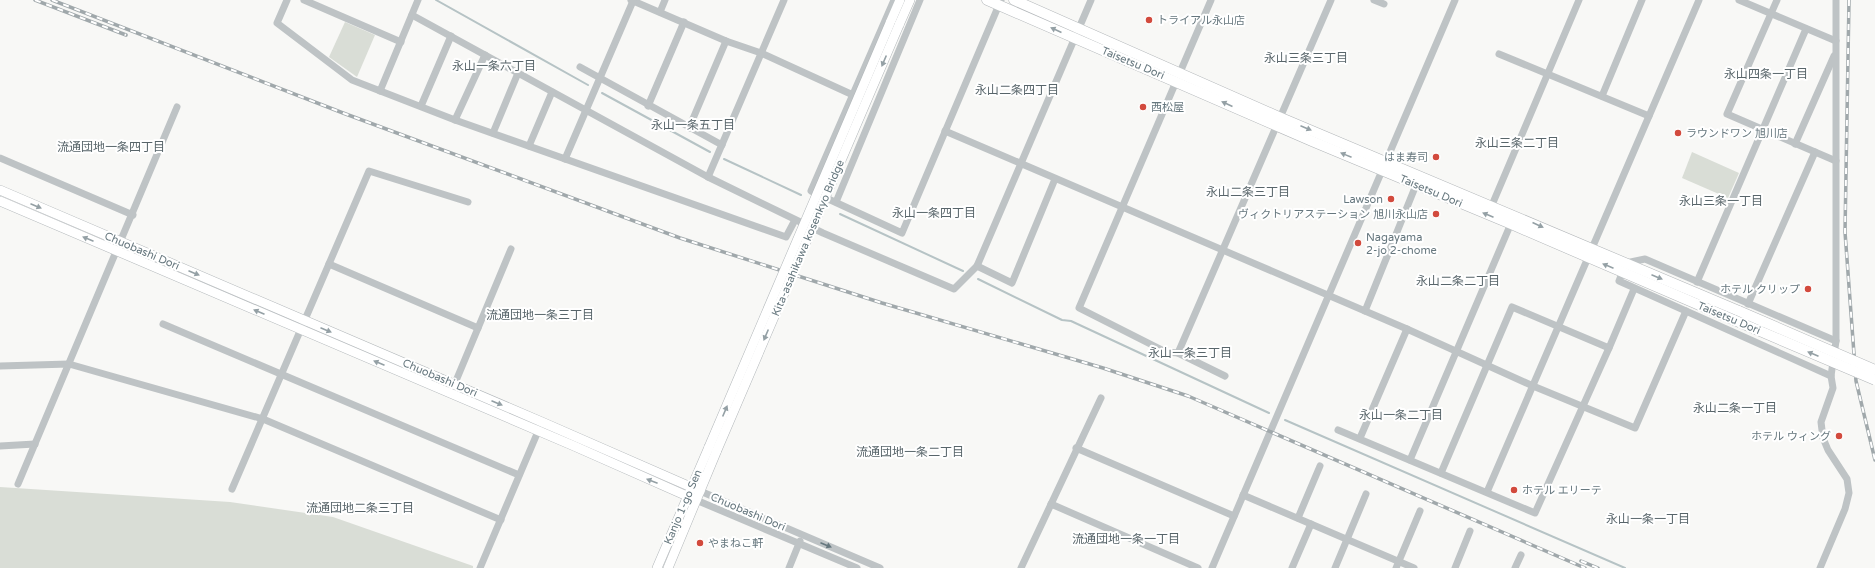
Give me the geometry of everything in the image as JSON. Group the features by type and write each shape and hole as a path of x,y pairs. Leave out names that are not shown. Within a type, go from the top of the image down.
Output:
{"highway":[{"name":"Taisetsu Dori","path":"987,0 1027,7"},
{"name":"Taisetsu Dori","path":"1014,0 1077,33 1277,121 1384,166 1492,205 1512,219"},
{"name":"Taisetsu Dori","path":"1384,166 1416,184 1512,219 1736,316 1875,380"},
{"name":"Taisetsu Dori","path":"1736,316 1875,370"}],"main road":[{"path":"895,24 900,0"},
{"path":"895,24 910,0"},
{"name":"Kita-asahikawa kosenkyo Bridge","path":"713,448 895,24"},
{"name":"Chuobashi Dori","path":"1,193 121,242 542,422 694,494"},
{"name":"Chuobashi Dori","path":"0,201 538,431 694,494"},
{"name":"Kanjo 1-go Sen","path":"668,568 694,494 713,448"},
{"name":"Kanjo 1-go Sen","path":"658,568 694,494"}],"street":[{"path":"286,0 277,22 352,80 455,120 786,237 795,220"},
{"path":"304,0 401,42"},
{"path":"380,91 418,0"},
{"path":"566,158 632,0 726,41 761,53 852,95"},
{"path":"660,12 665,0"},
{"path":"708,177 784,0"},
{"path":"894,0 811,191 902,233 1000,2"},
{"path":"836,202 920,0"},
{"path":"412,15 708,177 795,220 954,289 977,266 1091,0"},
{"path":"1211,0 1079,308 1166,352 1178,353 1225,376"},
{"path":"1178,353 1277,121 1331,0"},
{"path":"1374,0 1384,4"},
{"path":"1212,568 1455,0"},
{"path":"1492,205 1579,0"},
{"path":"1602,96 1642,0"},
{"path":"1487,492 1560,327 1590,253 1699,0"},
{"path":"1739,0 1836,41"},
{"path":"1777,0 1727,114 1836,161"},
{"path":"1820,568 1845,509 1849,493 1847,479 1828,450 1823,438 1821,422 1833,388 1831,376 1836,341 1836,0"},
{"path":"648,106 684,22"},
{"path":"1697,282 1806,29"},
{"path":"421,106 451,36"},
{"path":"689,128 726,41"},
{"path":"1499,54 1649,116"},
{"path":"1795,144 1835,54"},
{"path":"455,120 485,55"},
{"path":"580,67 648,106 722,145"},
{"path":"493,133 518,73"},
{"path":"529,146 552,92"},
{"path":"18,484 178,107"},
{"path":"944,131 1221,251 1407,329 1487,366 1635,428 1686,311"},
{"path":"1748,304 1815,152"},
{"path":"0,158 132,215"},
{"path":"232,489 369,171 468,202"},
{"path":"977,266 1012,283 1055,179"},
{"path":"1365,311 1416,184"},
{"path":"1410,460 1512,219"},
{"path":"451,394 511,249"},
{"path":"1831,376 1619,281 1625,268 1645,259 1836,341"},
{"path":"329,264 478,328"},
{"path":"1338,430 1535,513 1634,289"},
{"path":"1441,473 1512,307 1609,348"},
{"path":"163,324 519,475"},
{"path":"1360,438 1407,329"},
{"path":"0,366 69,364 263,419 501,520"},
{"path":"1021,568 1076,448 1101,398"},
{"path":"480,568 542,422"},
{"path":"0,446 35,444"},
{"path":"1076,448 1234,516"},
{"path":"1298,518 1320,466"},
{"name":"Chuobashi Dori","path":"694,494 803,535 880,568"},
{"name":"Chuobashi Dori","path":"694,494 799,544 857,568"},
{"path":"1335,568 1366,494"},
{"path":"1243,495 1348,540 1397,565 1414,568"},
{"path":"1051,504 1198,568"},
{"path":"1397,565 1420,511"},
{"path":"1292,568 1311,524"},
{"path":"1455,568 1470,531"},
{"path":"789,568 803,535"},
{"path":"1515,568 1521,555"}],"shaded area":[{"path":"345,22 375,35 357,77 329,57"},
{"path":"1692,152 1739,173 1728,198 1682,178"},
{"path":"0,487 230,502 333,517 473,566 473,568 0,568"}],"waterway":[{"path":"436,0 588,85"},
{"path":"602,93 710,152"},
{"path":"724,159 801,195"},
{"path":"840,214 963,271"},
{"path":"978,279 1062,320 1071,321 1269,413"},
{"path":"1285,420 1625,568"}],"railway":[{"path":"35,0 126,35"},
{"path":"52,0 343,113 680,238 882,303 1103,368 1188,396 1585,568"},
{"path":"1849,0 1845,232 1856,381 1875,460"},
{"path":"1581,561 1598,568"}],"place":[{"name":"トライアル永山店","path":"1149,20"},
{"name":"西松屋","path":"1143,107"},
{"name":"ラウンドワン 旭川店","path":"1678,133"},
{"name":"はま寿司","path":"1436,157"},
{"name":"Lawson","path":"1391,199"},
{"name":"ヴィクトリアステーション 旭川永山店","path":"1436,214"},
{"name":"Nagayama 2-jo 2-chome","path":"1358,243"},
{"name":"ホテル クリップ","path":"1808,289"},
{"name":"ホテル ウィング","path":"1839,436"},
{"name":"ホテル エリーテ","path":"1514,490"},
{"name":"やまねこ軒","path":"700,543"}],"district":[{"name":"永山三条三丁目","path":"1306,58"},
{"name":"永山一条六丁目","path":"494,66"},
{"name":"永山四条一丁目","path":"1766,74"},
{"name":"永山二条四丁目","path":"1017,90"},
{"name":"永山一条五丁目","path":"693,125"},
{"name":"永山三条二丁目","path":"1517,143"},
{"name":"流通団地一条四丁目","path":"111,147"},
{"name":"永山二条三丁目","path":"1248,192"},
{"name":"永山三条一丁目","path":"1721,201"},
{"name":"永山一条四丁目","path":"934,213"},
{"name":"永山二条二丁目","path":"1458,281"},
{"name":"流通団地一条三丁目","path":"540,315"},
{"name":"永山一条三丁目","path":"1190,353"},
{"name":"永山二条一丁目","path":"1735,408"},
{"name":"永山一条二丁目","path":"1401,415"},
{"name":"流通団地一条二丁目","path":"910,452"},
{"name":"流通団地二条三丁目","path":"360,508"},
{"name":"永山一条一丁目","path":"1648,519"},
{"name":"流通団地一条一丁目","path":"1126,539"}]}
